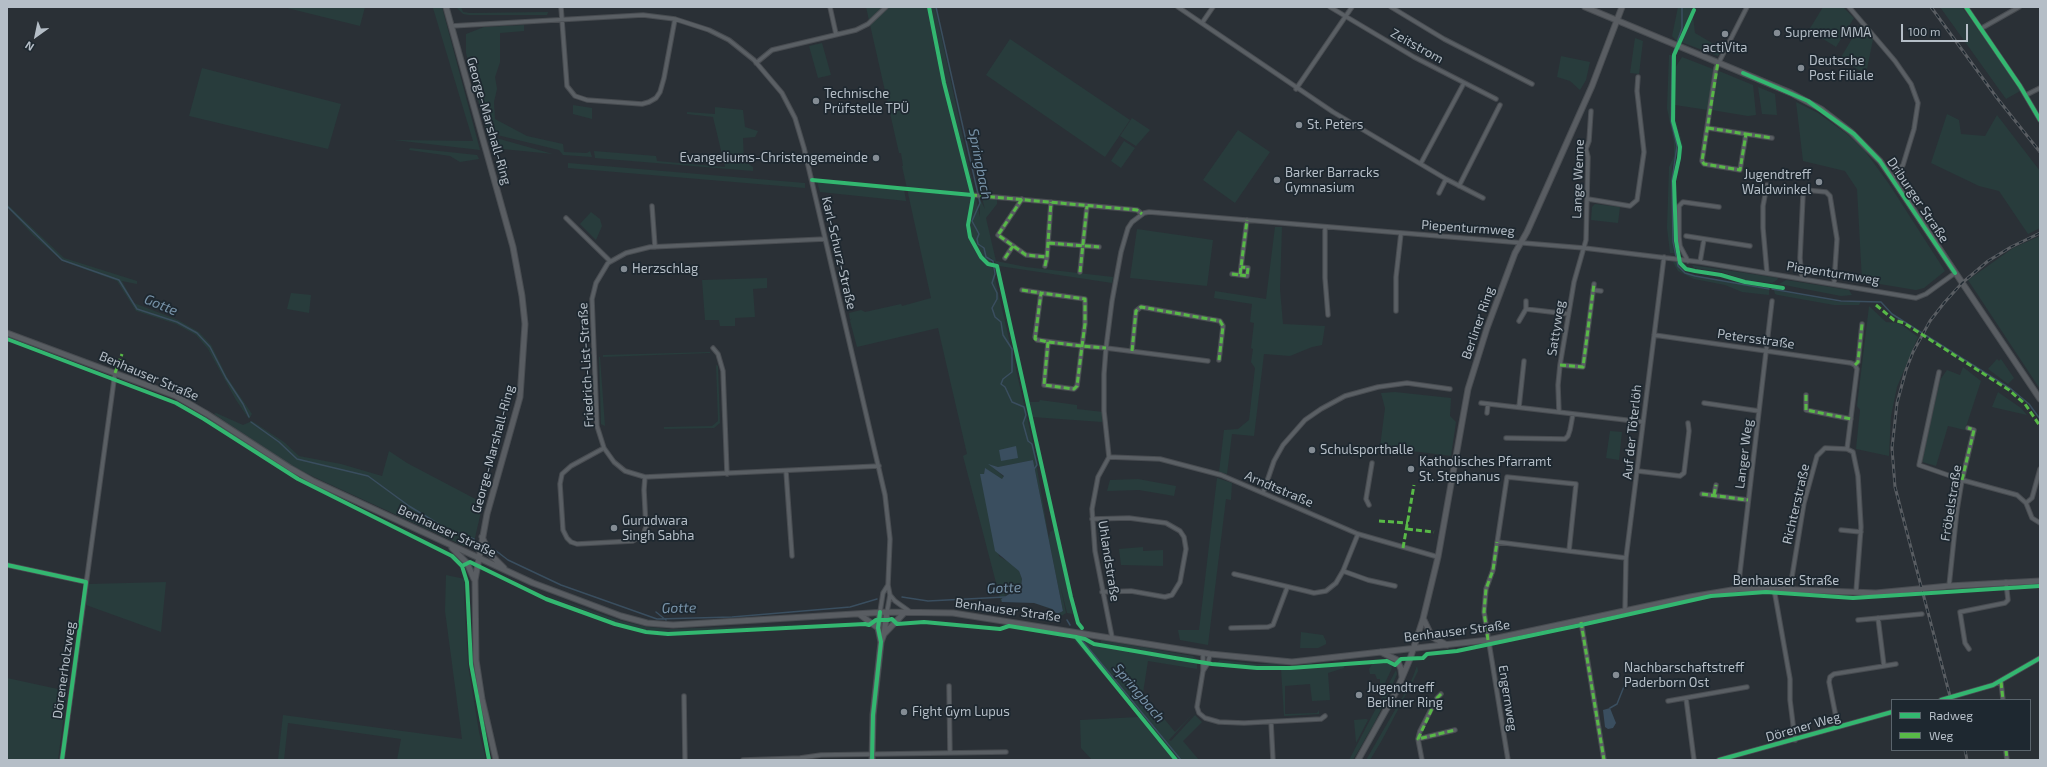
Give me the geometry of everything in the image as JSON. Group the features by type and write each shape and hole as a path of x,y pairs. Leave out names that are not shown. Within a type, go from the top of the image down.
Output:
{"main road":[{"name":"George-Marshall-Ring","path":"446,7 518,268 522,296 524,349 520,397 482,536 474,580 476,660 482,699 496,760"},
{"name":"Driburger Straße","path":"1585,7 1785,90 1821,109 1844,125 1869,149 1892,178 2040,398"},
{"name":"Berliner Ring","path":"1358,760 1374,735 1402,678 1424,619 1438,558 1468,389 1494,310 1521,242 1592,86 1618,21 1622,7"},
{"name":"Benhauser Straße","path":"7,333 115,373 189,403 290,468 478,558 580,601 647,623 673,625 880,612 970,615 1203,653 1292,662 1488,640 1626,610 1738,589 1774,588 1888,593 1950,586 2040,581"},
{"path":"482,536 490,554 508,571"},
{"path":"449,544 467,564 474,580"},
{"path":"880,612 878,628 881,642"},
{"path":"872,757 873,712 881,642 884,634 887,612"},
{"path":"884,634 894,621 907,612"},
{"path":"859,614 878,628"},
{"path":"1424,619 1432,637 1448,645"},
{"path":"1380,652 1397,660 1401,669 1402,678"}],"street":[{"path":"561,7 567,85 573,95 587,100 642,104 654,100 660,92 675,19"},
{"path":"830,7 836,34"},
{"path":"756,63 772,50 856,30 868,24 886,7"},
{"path":"1178,7 1296,89 1446,179 1483,198"},
{"path":"1202,23 1213,7"},
{"name":"Zeitstrom","path":"1330,7 1414,57 1496,99"},
{"path":"1296,89 1352,7"},
{"path":"1391,7 1449,42 1532,84"},
{"path":"1746,134 1740,170 1706,164 1702,161 1718,62 1747,7"},
{"path":"1849,7 1895,61 1911,84 1918,103 1914,129 1903,165 1892,178"},
{"path":"1966,7 1982,28 2026,95 2040,120"},
{"path":"1982,28 2019,7"},
{"name":"Karl-Schurz-Straße","path":"451,26 644,15 675,19 715,33 738,47 756,63 782,92 795,118 804,148 879,466 890,527 888,585 890,595 887,612"},
{"path":"1588,199 1630,206 1636,200 1644,152 1637,91 1638,77"},
{"path":"1421,163 1464,83"},
{"path":"2026,95 2040,88"},
{"path":"1459,186 1500,105"},
{"name":"Lange Wenne","path":"1584,248 1586,240 1588,199 1588,157 1586,149 1589,141 1591,111"},
{"path":"1708,128 1772,138"},
{"path":"1439,193 1446,179"},
{"path":"1767,185 1763,206 1763,228 1767,274"},
{"path":"1802,280 1800,258 1803,195 1806,190 1826,192 1830,196 1837,239 1834,284"},
{"name":"Piepenturmweg","path":"972,195 1137,210 1142,214 1150,212 1584,248 1700,262 1802,280 1880,290 1916,298 1926,294 1955,273"},
{"path":"1022,199 998,235 1026,255 1046,257"},
{"path":"1045,266 1049,243 1051,202"},
{"path":"1686,260 1680,246 1679,206 1683,202 1720,207"},
{"path":"652,206 655,247"},
{"path":"1080,272 1087,206"},
{"path":"1109,457 1104,411 1106,348 1112,301 1126,236 1132,222 1142,214"},
{"path":"566,218 610,262"},
{"path":"1240,275 1247,220"},
{"path":"1325,227 1325,278 1328,315"},
{"path":"1396,311 1396,277 1401,233"},
{"path":"1686,236 1750,246"},
{"name":"Friedrich-List-Straße","path":"825,239 655,247 626,253 610,262 596,283 592,299 596,373 596,415 598,430 604,448 614,462 623,469 645,477 879,466"},
{"path":"1700,262 1704,239"},
{"path":"1049,243 1099,247"},
{"path":"1005,258 1013,246"},
{"name":"Sattyweg","path":"1559,412 1558,385 1560,365 1579,257 1584,248"},
{"name":"Auf der Töterlöh","path":"1626,610 1626,558 1664,257"},
{"path":"1232,274 1247,276 1248,268 1241,267"},
{"path":"1583,372 1594,284"},
{"path":"1022,290 1085,299 1085,324 1078,386 1070,390 1044,386 1048,342"},
{"path":"1593,290 1600,291"},
{"path":"1041,293 1035,339 1048,342 1208,361"},
{"path":"1518,321 1526,308 1526,301"},
{"name":"Langer Weg","path":"1738,589 1772,301"},
{"path":"1132,351 1136,311 1141,307 1220,321 1223,326 1218,360"},
{"path":"1526,308 1568,314"},
{"path":"1856,592 1861,532 1858,476 1853,452 1847,449 1857,369 1855,365 1858,362 1862,324"},
{"name":"Petersstraße","path":"1654,335 1851,363 1855,365"},
{"path":"713,348 718,354 722,368 727,474"},
{"path":"1519,407 1524,361"},
{"path":"1560,365 1583,367"},
{"path":"1939,372 1919,465 1962,480 2017,495 2026,503 2032,518 2040,523"},
{"name":"Dörenerholzweg","path":"62,760 115,373"},
{"path":"1263,493 1274,461 1283,445 1305,420 1321,409 1345,396 1378,387 1407,383 1450,389"},
{"path":"1806,395 1806,410 1851,419"},
{"path":"1481,403 1643,422"},
{"name":"Langer Weg","path":"1704,403 1759,411"},
{"path":"1487,413 1488,404"},
{"path":"1506,438 1565,439 1570,430 1573,414"},
{"path":"1638,471 1680,476 1684,473 1689,431 1688,423"},
{"name":"Fröbelstraße","path":"1950,586 1962,480 1974,430 1968,428"},
{"path":"604,448 570,466 562,474 560,480 563,526 567,538 571,542 577,544 633,541 643,535 646,528 644,490 645,477"},
{"name":"Richterstraße","path":"1790,589 1796,541 1804,503 1817,456 1825,448 1847,449"},
{"name":"Arndtstraße","path":"1109,457 1144,457 1184,465 1221,475 1358,534 1438,558"},
{"name":"Uhlandstraße","path":"1109,457 1098,477 1094,493 1092,519 1094,551 1112,637"},
{"path":"1369,505 1366,499 1372,463"},
{"path":"2026,503 2032,498 2040,469"},
{"path":"786,471 792,556"},
{"name":"Engernweg","path":"1508,760 1484,612 1486,589 1493,570 1507,477 1549,480 1576,484 1569,551"},
{"name":"Langer Weg","path":"1714,495 1716,485"},
{"name":"Langer Weg","path":"1702,494 1748,500"},
{"path":"1092,519 1130,518 1166,523 1180,531 1184,537 1186,549 1180,582 1172,595 1165,596 1131,591 1102,592"},
{"path":"1841,530 1861,532"},
{"path":"1234,574 1287,588 1314,593 1326,591 1336,583 1343,571 1358,534"},
{"path":"1497,542 1626,558"},
{"path":"7,566 86,582"},
{"path":"1343,571 1368,580 1395,586"},
{"path":"1968,649 1965,643 1960,612 2005,603 2008,600 2006,582"},
{"name":"Karl-Schurz-Straße","path":"880,612 883,593 888,585"},
{"path":"1231,628 1268,627 1273,625 1287,588"},
{"path":"1774,588 1790,680 1790,700 1795,740"},
{"path":"890,595 907,612"},
{"path":"1858,620 1922,614"},
{"path":"1878,618 1884,666"},
{"path":"1581,621 1604,760"},
{"path":"1203,653 1203,671 1197,707 1199,713 1205,718 1221,722 1271,722 1321,719 1325,716"},
{"path":"1203,671 1208,663 1210,654"},
{"path":"1955,698 2000,682 2040,658"},
{"path":"1838,727 1829,682 1830,677 1834,674 1896,664"},
{"path":"2000,682 2003,699"},
{"path":"949,686 950,753"},
{"path":"1668,701 1746,687"},
{"path":"1422,760 1418,739 1437,698 1441,694"},
{"path":"684,696 684,760"},
{"path":"1686,698 1694,760"},
{"name":"Dörener Weg","path":"1719,760 1891,712"},
{"path":"1271,722 1274,760"},
{"path":"1445,727 1447,732"},
{"path":"1418,739 1455,730"},
{"path":"743,760 1006,752"},
{"path":"2006,752 2007,760"}],"green space":[{"path":"283,7 365,7 360,26"},
{"path":"419,7 442,7 480,150 394,140 473,141 433,8"},
{"path":"456,7 461,7 463,12 470,13 548,12 547,15 469,15 463,14"},
{"path":"866,7 935,7 980,217 980,199 985,209 982,198 997,199 997,204 986,218 996,261 1026,267 1113,277 1112,283 999,266 990,257 1032,439 1049,539 1050,532 1054,529 1073,614 1067,613 1060,584 1066,613 1060,617 1051,609 1034,603 1001,602 963,456 967,454 938,328 857,347 850,321 852,318 850,320 849,313 861,310 865,312 901,304 902,306 931,298 902,166 901,153 899,153","holes":["1033,460 1063,611 1057,614 1052,609 1034,603 1002,602 1001,598 1021,587 1022,579 1015,566 999,556 981,474 984,474 985,469 1002,479 1004,477 990,465 998,467"]},
{"path":"1678,7 1692,7 1695,33 1722,49 1718,56 1676,40 1672,36"},
{"path":"1823,7 1843,7 1854,18 1836,47 1809,30"},
{"path":"1940,7 1962,7 2022,90 2006,99"},
{"path":"524,25 524,31 500,33 500,62 495,77 497,89 494,102 495,119 527,136 563,144 564,152 587,153 590,151 592,157 563,155 559,150 489,133 486,130 466,53 466,34 484,27"},
{"path":"1860,25 1873,39 1866,74 1840,59"},
{"path":"1635,38 1643,41 1639,74 1630,73"},
{"path":"1010,39 1130,120 1105,157 986,75"},
{"path":"822,43 831,75 818,78 809,46"},
{"path":"1669,55 1672,55 1670,122 1676,146 1676,156 1672,167 1672,242 1674,253 1670,253 1667,228 1669,167 1674,156 1674,143 1667,108"},
{"path":"1561,56 1590,62 1586,80 1580,90 1570,81 1557,77"},
{"path":"1682,57 1713,69 1708,110 1675,105 1676,121 1683,146 1676,181 1677,237 1681,254 1676,237 1675,181 1681,146 1674,121 1675,68"},
{"path":"202,68 341,104 328,149 189,116"},
{"path":"1719,71 1753,85 1756,115 1748,116 1712,110 1717,75"},
{"path":"1758,87 1775,94 1777,115 1762,114"},
{"path":"1796,102 1818,113 1847,134 1865,151 1889,184 1945,271 1924,288 1916,290 1862,281 1857,189 1845,171 1803,161"},
{"path":"573,105 592,108 592,119 573,114"},
{"path":"715,107 743,110 745,127 758,131 755,137 743,138 744,161 753,167 753,171 595,158 594,151 656,156 657,161 725,167 713,117 687,114 687,112 715,114"},
{"path":"1947,114 1959,120 1961,134 1985,136 1997,115 2040,171 2040,228 2028,234 1999,191 1979,186 1931,163"},
{"path":"1132,118 1150,130 1136,146 1120,136"},
{"path":"1238,130 1270,152 1235,203 1203,180"},
{"path":"489,136 553,154 492,148"},
{"path":"1124,141 1135,148 1121,168 1111,161"},
{"path":"410,148 477,155 479,159 460,162 450,156 409,150"},
{"path":"568,163 805,183 805,188 568,168"},
{"path":"817,181 904,189 906,201 820,192"},
{"path":"7,204 64,258 137,281 137,284 122,281 134,303 178,320 199,332 211,345 227,377 252,414 249,419 236,400 208,349 196,335 176,324 136,311 117,281 62,261 33,235 7,207"},
{"path":"1595,204 1620,207 1618,223 1591,220 1592,207"},
{"path":"591,212 600,219 602,226 596,240 580,224"},
{"path":"1275,227 1282,227 1280,289 1283,324 1325,326 1322,345 1312,347 1290,356 1264,354 1254,436 1232,434 1227,474 1219,472 1224,430 1238,429 1249,420 1255,368 1251,362 1254,323 1250,322 1252,304 1214,298 1215,291 1266,299"},
{"path":"1137,229 1213,240 1207,286 1130,278"},
{"path":"2040,236 2040,389 1968,280 2013,248"},
{"path":"1673,262 1676,262 1680,270 1685,273 1769,290 1769,295 1742,292 1725,285 1694,279 1678,271"},
{"path":"1692,265 1778,278 1772,283 1746,280 1722,272 1694,268"},
{"path":"767,278 767,288 753,289 755,317 735,318 735,326 720,326 719,320 705,320 702,280"},
{"path":"1786,280 1849,290 1852,295 1841,296 1779,284"},
{"path":"1774,290 1841,302 1861,301 1859,305 1834,305 1778,295 1775,294"},
{"path":"291,293 311,295 309,313 287,309"},
{"path":"1869,306 1886,322 1899,323 1918,337 1897,387 1891,416 1889,456 1856,449 1860,410 1857,406"},
{"path":"710,353 603,357 603,355"},
{"path":"600,357 605,426 601,424"},
{"path":"1997,359 1999,361 2001,359 2014,378 2008,384 1988,369"},
{"path":"716,365 718,366 720,423 714,428 664,429 664,427 712,426 718,421"},
{"path":"1963,367 1981,381 1965,430 1948,426 1936,466 1922,462 1940,380 1947,370 1960,375"},
{"path":"1395,392 1451,398 1450,416 1456,422 1451,456 1380,447 1385,408 1381,393"},
{"path":"1998,392 2021,408 2027,415 1992,407"},
{"path":"1040,400 1077,405 1077,409 1103,412 1102,422 1032,417 1030,402 1039,402"},
{"path":"216,413 243,425 252,421 284,442 299,456 341,464 382,476 389,451 407,463 483,503 472,546 464,546 292,466 214,414"},
{"path":"1610,431 1622,432 1619,460 1606,458"},
{"path":"1217,478 1232,483 1231,500 1226,499 1208,645 1180,640 1178,630 1199,630"},
{"path":"1138,479 1176,486 1174,496 1139,490 1107,491 1110,480"},
{"path":"1143,547 1143,551 1163,550 1163,566 1121,565 1119,549"},
{"path":"446,575 465,579 464,596 468,665 479,732 486,760 397,760 401,739 288,723 284,760 278,760 283,715 462,739 445,611"},
{"path":"166,582 161,632 86,605 89,584"},
{"path":"543,594 618,620 647,627 670,629 814,624 668,633 646,630 616,622"},
{"path":"1301,632 1323,635 1326,644 1318,648 1300,648"},
{"path":"1073,639 1075,639 1163,746 1165,743 1078,640 1082,639 1094,645 1197,663 1197,669 1148,661 1143,693 1175,732 1193,714 1169,740 1171,741 1195,715 1202,722 1183,741 1199,760 1092,760 1081,748 1080,720 1139,717"},
{"path":"1101,640 1193,656 1198,660 1100,644"},
{"path":"1220,660 1257,664 1311,662 1312,664 1257,667 1215,664"},
{"path":"1373,663 1390,664 1392,668 1385,683 1380,684 1380,679 1377,679 1375,674 1370,674 1369,669"},
{"path":"1344,664 1344,668 1328,673 1330,700 1312,701 1310,684 1285,686 1285,714 1317,713 1319,710 1319,714 1284,716 1281,669"},
{"path":"1417,666 1418,671 1382,740 1370,760 1366,760 1410,684"},
{"path":"1396,670 1397,674 1375,722 1353,760 1349,760"},
{"path":"7,678 67,691 58,760 7,760"},
{"path":"1354,720 1368,720 1356,743"}],"water":[{"path":"1016,446 1018,458 1001,461 999,450"},
{"path":"1033,460 1063,611 1057,614 1052,609 1034,603 1002,602 1001,599 1021,587 1022,579 1019,571 995,551 980,474 984,474 985,468 1002,479 1004,476 988,464 998,467"},
{"path":"1610,708 1616,723 1613,728 1608,729 1605,727 1603,710"}],"waterway":[{"name":"Springbach","path":"936,7 980,203 972,221 979,234 977,239 978,244 984,248 986,257 993,261 995,274 992,283 997,293 997,299 992,308 995,317 1001,322 1003,335 1012,349 1012,372 1003,379 1001,384 1005,387 1012,402 1024,407 1026,415 1023,423 1028,441 1032,444 1037,465 1034,469"},
{"path":"1682,7 1682,28 1672,57 1671,122 1677,146 1672,180 1673,242 1678,266 1685,273 1695,276 1769,289"},
{"name":"Gotte","path":"7,206 62,260 119,280 137,309 177,322 197,333 210,347 249,417"},
{"path":"1772,289 1841,301 1881,302 1892,314 2011,389 2029,404 2040,419"},
{"name":"Gotte","path":"251,422 279,442 297,459 368,476 409,506 442,526"},
{"name":"Gotte","path":"449,530 474,539"},
{"name":"Gotte","path":"495,550 508,560 561,585 657,619 732,617 850,607 877,599"},
{"name":"Gotte","path":"902,597 928,601 1005,597"},
{"name":"Gotte","path":"656,612 666,620"},
{"name":"Springbach","path":"1067,620 1070,625"},
{"name":"Springbach","path":"1081,639 1181,760"},
{"path":"1610,708 1617,704 1625,684"}],"railway":[{"path":"1931,7 1997,98 2040,152"},
{"path":"1951,699 1895,487 1892,448 1897,403 1906,370 1913,352 1930,321 1944,303 1962,283 1988,261 2011,247 2040,233"},
{"path":"1965,751 1967,760"}],"marked path":[{"path":"1708,128 1746,134 1740,170 1704,164 1702,161 1718,62"},
{"path":"1746,134 1772,138"},
{"path":"971,195 1137,210 1142,214"},
{"path":"1022,199 998,235 1026,255 1047,257 1051,202"},
{"path":"1080,272 1087,206"},
{"path":"1232,274 1240,275 1247,220"},
{"path":"1049,243 1099,247"},
{"path":"1005,258 1013,246"},
{"path":"1045,266 1047,257"},
{"path":"1240,275 1247,276 1248,268 1241,267"},
{"path":"1560,365 1583,367 1594,284"},
{"path":"1022,290 1041,293"},
{"path":"1048,342 1044,385 1074,389 1077,386 1082,346 1085,324 1085,299 1041,293 1035,339 1048,342 1082,346 1106,348"},
{"path":"1876,305 1894,320 1904,323 2009,390 2025,404 2040,426"},
{"path":"1132,351 1136,311 1141,307 1220,321 1223,326 1219,360"},
{"path":"1855,365 1858,362 1862,324"},
{"path":"115,373 122,354"},
{"path":"1806,395 1806,410 1851,419"},
{"path":"1962,480 1974,430 1968,428"},
{"path":"1403,548 1414,485"},
{"path":"1714,495 1716,485"},
{"path":"1702,494 1748,500"},
{"path":"1379,521 1408,523"},
{"path":"1407,529 1434,532"},
{"path":"1488,640 1484,612 1486,589 1493,570 1497,542"},
{"path":"1581,622 1604,760"},
{"path":"2001,682 2003,699"},
{"path":"1441,694 1437,698 1418,739 1455,730"},
{"path":"2006,751 2007,760"}],"cycle path":[{"path":"929,7 944,83 973,197 968,225 970,237 981,257 988,264 997,266 1071,597 1078,623 1082,628"},
{"path":"1966,7 2020,86 2040,120"},
{"path":"1694,10 1674,55 1673,121 1680,147 1674,181 1676,241 1680,263 1686,269 1721,275 1745,282 1783,288"},
{"path":"1743,73 1808,101 1854,134 1880,161 1955,273"},
{"path":"812,180 972,195"},
{"path":"7,339 176,403 204,419 298,479 452,556 462,566 467,582 471,664 489,760"},
{"path":"462,566 470,562 546,599 615,624 646,632 668,634 869,625 876,620 892,619 897,624 924,622 1000,629 1009,626 1076,637 1085,639 1094,644 1175,658 1212,664 1257,668 1290,668 1387,661 1395,665 1401,659 1423,658 1427,654 1457,651 1711,596 1766,592 1853,598 2040,586"},
{"path":"7,565 86,582 62,760"},
{"path":"872,760 873,715 881,642 878,628 880,612"},
{"path":"1076,637 1176,760"},
{"path":"1944,699 1993,685 2040,658"},
{"path":"1719,760 1891,712"}],"place":[{"name":"Supreme MMA","path":"1777,33"},
{"name":"actiVita","path":"1725,34"},
{"name":"Deutsche Post Filiale","path":"1801,68"},
{"name":"Technische Prüfstelle TPÜ","path":"816,101"},
{"name":"St. Peters","path":"1299,125"},
{"name":"Evangeliums-Christengemeinde","path":"876,158"},
{"name":"Barker Barracks Gymnasium","path":"1277,180"},
{"name":"Jugendtreff Waldwinkel","path":"1819,182"},
{"name":"Herzschlag","path":"624,269"},
{"name":"Schulsporthalle","path":"1312,450"},
{"name":"Katholisches Pfarramt St. Stephanus","path":"1411,469"},
{"name":"Gurudwara Singh Sabha","path":"614,528"},
{"name":"Nachbarschaftstreff Paderborn Ost","path":"1616,675"},
{"name":"Jugendtreff Berliner Ring","path":"1359,695"},
{"name":"Fight Gym Lupus","path":"904,712"}]}
